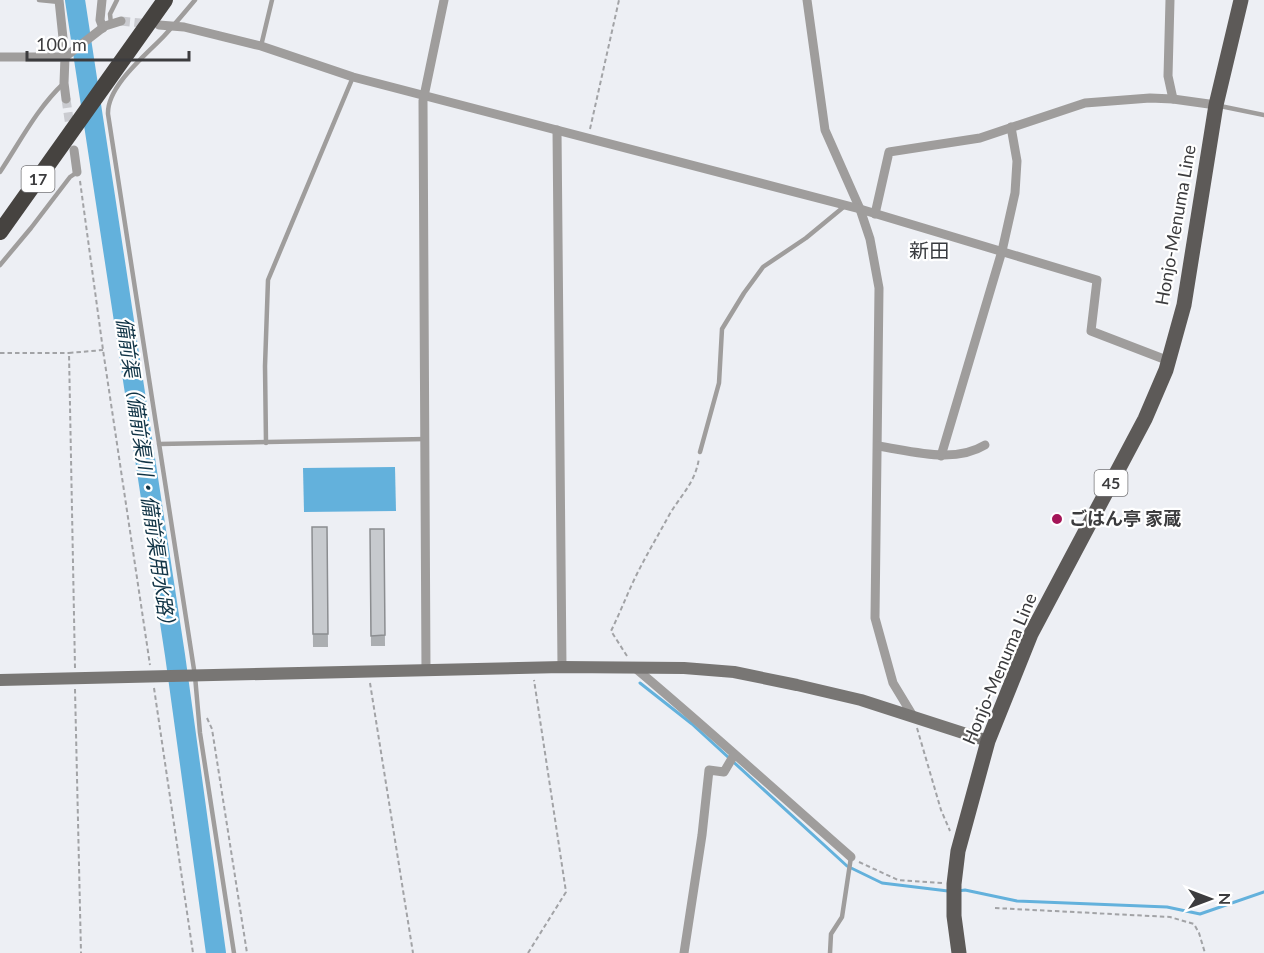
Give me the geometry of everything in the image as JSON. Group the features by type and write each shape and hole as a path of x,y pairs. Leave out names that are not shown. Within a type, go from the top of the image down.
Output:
{"highway":[{"name":"17","path":"0,232 165,0"}],"main road":[{"name":"Honjo-Menuma Line","path":"959,953 954,916 954,884 958,851 988,741 1031,634 1145,419 1169,361 1184,305 1216,105 1241,0"}],"street":[{"path":"0,57 69,54 107,27 100,20 102,0"},
{"path":"426,670 423,95 444,0"},
{"path":"807,0 825,130 860,209 870,239 879,288 875,618 893,683 913,716"},
{"path":"1170,0 1168,76 1173,99"},
{"path":"59,1 69,54 64,83 66,99"},
{"path":"159,25 174,26 261,46 353,77 860,209 1097,280 1091,331 1169,361"},
{"path":"875,214 889,152 980,138 1085,103 1150,98 1216,105"},
{"path":"941,456 1002,251 1015,193 1017,161 1011,128"},
{"path":"557,130 562,667"},
{"path":"74,150 77,172"},
{"path":"878,446 941,456 976,450 985,445"},
{"path":"633,666 851,857"},
{"path":"0,680 633,666 734,672 808,687 913,716 988,741"},
{"path":"684,953 702,835 708,770 724,772 734,755"}],"lane":[{"path":"39,0 59,1"},
{"path":"107,27 117,0"},
{"path":"195,0 174,26 134,65 117,88 108,108 234,953"},
{"path":"261,46 272,0"},
{"path":"266,442 265,343 268,280 353,77"},
{"path":"0,172 40,111 53,93 64,83"},
{"path":"1216,105 1264,115"},
{"path":"0,265 70,177 77,172"},
{"path":"700,452 719,383 722,329 763,267 806,238 846,206"},
{"path":"159,444 426,440"},
{"path":"830,953 831,933 842,917 851,857"}],"path":[{"path":"588,138 619,0"},
{"path":"77,172 82,184 103,350 157,677 193,953"},
{"path":"0,354 103,350"},
{"path":"69,353 81,953"},
{"path":"633,666 611,631 633,582 675,504 686,492 697,473 700,452"},
{"path":"528,953 566,892 532,668"},
{"path":"367,671 413,953"},
{"path":"198,706 212,729 247,953"},
{"path":"913,716 941,810 958,851"},
{"path":"851,857 898,880 954,884"},
{"path":"996,908 1170,917 1194,924 1206,953"}],"water":[{"path":"395,467 396,511 304,512 303,468"}],"building":[{"path":"312,527 327,527 328,634 313,634"},
{"path":"370,529 384,529 385,635 371,636"}],"waterway":[{"name":"備前渠（備前渠川・備前渠用水路）","path":"75,0 175,655 216,953"},
{"path":"640,683 692,724 847,866 882,883 948,891"},
{"path":"958,891 965,890 1017,901 1167,907 1200,914 1264,892"}],"tunnel":[{"path":"121,21 150,24"},
{"path":"66,99 71,133"}],"place":[{"name":"ごはん亭 家蔵","path":"1057,519"}],"district":[{"name":"新田","path":"929,251"}]}
